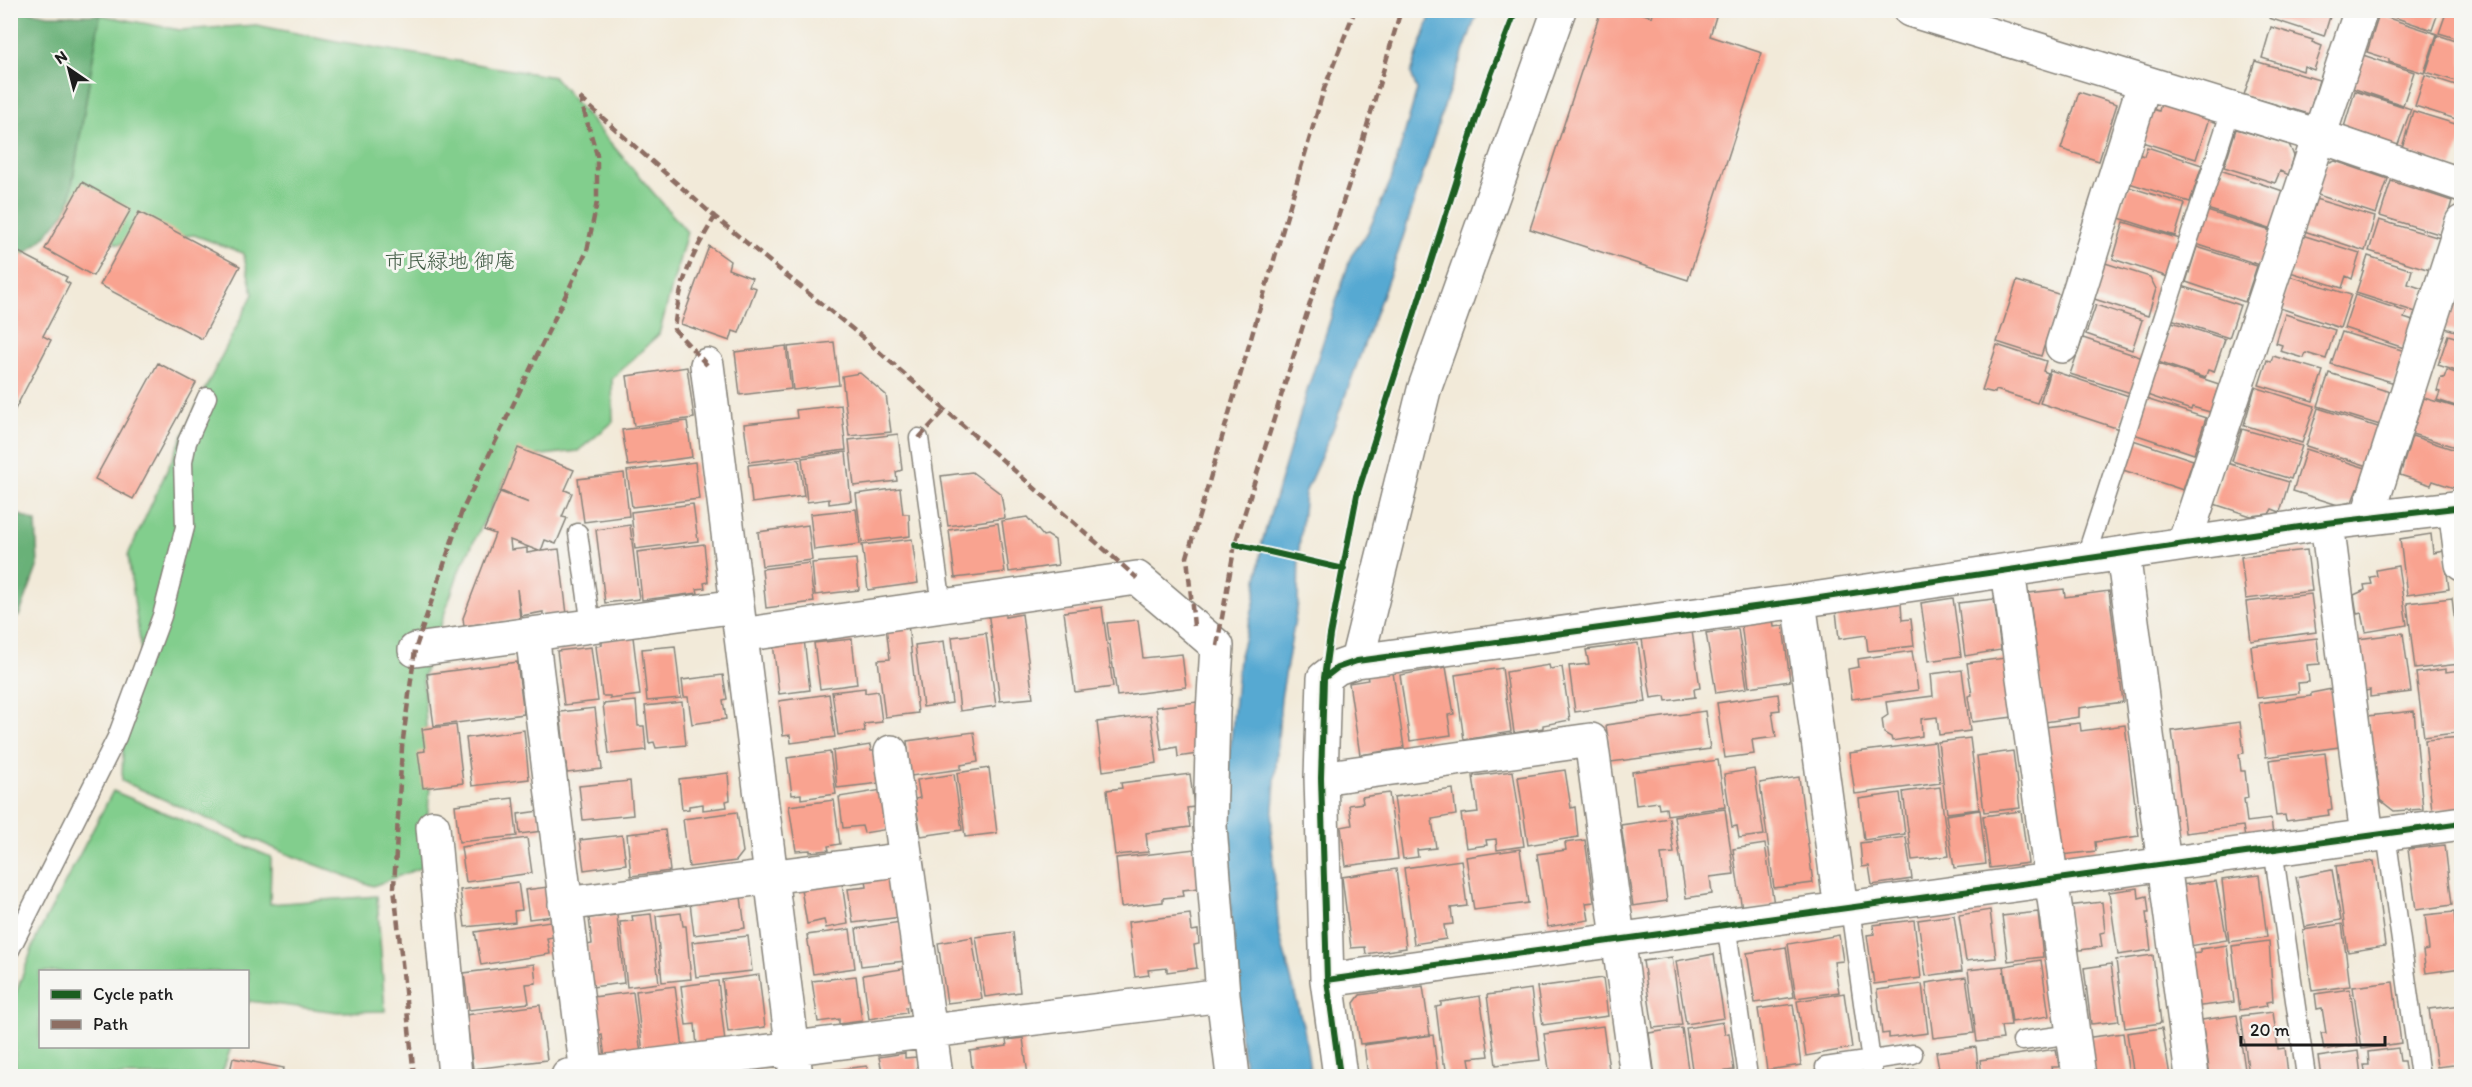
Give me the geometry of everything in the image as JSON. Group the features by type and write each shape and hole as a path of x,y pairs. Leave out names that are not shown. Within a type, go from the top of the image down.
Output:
{"street":[{"path":"1357,661 1424,390 1559,10"},
{"path":"1910,10 2144,84 2319,136 2462,185"},
{"path":"2184,544 2361,10"},
{"path":"2062,346 2144,84"},
{"path":"2367,518 2462,222"},
{"path":"707,365 794,1062"},
{"path":"1340,1077 1328,981 1321,778 1324,678 1338,668 1357,661 1799,602 2327,523 2458,506 2462,564"},
{"path":"2327,523 2377,835"},
{"path":"2123,553 2192,1077"},
{"path":"2008,571 2079,1077"},
{"path":"415,650 591,626 739,621 942,606 1137,578 1217,646 1210,826 1223,995 1233,1077"},
{"path":"1799,602 1845,909"},
{"path":"532,634 565,904 591,1075 794,1062 930,1031 1223,995"},
{"path":"1321,778 1591,740 1637,1077"},
{"path":"891,752 936,1077"},
{"path":"1328,981 1726,924 2462,824"},
{"path":"433,827 455,1077"},
{"path":"565,904 906,859"}],"lane":[{"path":"2085,559 2231,110"},
{"path":"10,950 117,737 162,616 185,527 183,462 186,442 207,397"},
{"path":"919,438 942,606"},
{"path":"578,532 591,626"},
{"path":"2377,835 2420,1077"},
{"path":"2273,849 2306,1077"},
{"path":"1845,909 1872,1068"},
{"path":"1726,924 1748,1077"},
{"path":"2022,1041 2073,1034"},
{"path":"1825,1067 1872,1068 1913,1054"}],"green space":[{"path":"11,11 49,15 100,15 68,209 41,241 11,265"},
{"name":"市民緑地 御庵","path":"100,15 180,30 256,25 336,41 554,77 687,232 659,334 612,379 613,422 578,451 516,458 459,571 423,677 430,788 423,867 373,886 287,854 122,781 124,716 143,665 128,555 196,407 253,294 243,253 194,235 117,244 68,209"},
{"path":"11,511 36,522 38,565 19,616 11,619"},
{"path":"113,791 271,857 270,904 377,896 385,1011 338,1012 249,1001 249,970 39,970 39,1048 231,1048 221,1076 16,1076 12,1004 36,938"}],"water":[{"path":"1432,11 1478,11 1446,100 1399,250 1333,429 1305,493 1299,550 1298,603 1281,698 1271,836 1279,932 1304,1029 1311,1076 1246,1076 1236,1004 1225,801 1239,659 1254,604 1262,542 1308,388 1351,256 1367,234 1391,180 1417,90 1411,73"}],"building":[{"path":"1601,10 1633,10 1652,17 1654,10 1718,10 1710,36 1762,53 1688,280 1530,229"},
{"path":"2271,10 2332,10 2324,36 2269,18"},
{"path":"2373,10 2439,10 2432,30"},
{"path":"2447,10 2462,10 2462,40 2439,33"},
{"path":"2379,15 2437,34 2424,73 2367,52"},
{"path":"2271,27 2313,40 2312,42 2322,46 2314,70 2304,66 2303,71 2262,58"},
{"path":"2438,35 2462,43 2462,83 2426,72"},
{"path":"2363,55 2414,72 2403,105 2352,88"},
{"path":"2255,61 2319,80 2309,114 2244,95"},
{"path":"2425,75 2462,87 2462,121 2415,106"},
{"path":"2355,91 2411,109 2396,150 2370,141 2371,136 2344,127"},
{"path":"2079,92 2117,104 2099,161 2061,149"},
{"path":"2161,103 2209,118 2196,159 2142,142 2152,109 2159,111"},
{"path":"2413,111 2462,126 2462,139 2453,167 2401,151"},
{"path":"2236,129 2289,144 2294,156 2289,175 2280,171 2275,183 2224,167"},
{"path":"2147,147 2202,165 2190,202 2129,183 2138,154 2144,156"},
{"path":"2335,161 2388,179 2376,214 2315,194 2325,165"},
{"path":"2220,170 2286,192 2273,230 2207,209"},
{"path":"2391,181 2452,201 2442,235 2380,216"},
{"path":"82,182 131,209 93,276 45,249"},
{"path":"2129,187 2185,204 2175,236 2119,218"},
{"path":"2312,198 2375,217 2365,251 2301,230"},
{"path":"2207,211 2271,231 2260,265 2196,244"},
{"path":"139,212 240,266 202,339 100,285"},
{"path":"2379,220 2440,238 2430,270 2369,251"},
{"path":"2124,222 2180,239 2168,277 2113,259"},
{"path":"2302,235 2360,253 2352,279 2346,276 2342,288 2290,272"},
{"path":"709,246 730,261 728,269 752,278 749,286 756,288 739,333 733,331 730,341 681,324"},
{"path":"2197,247 2257,266 2245,302 2186,282"},
{"path":"15,250 67,277 65,281 70,284 43,336 51,340 10,419 10,258"},
{"path":"2368,256 2412,270 2408,284 2423,289 2416,312 2356,293"},
{"path":"2102,262 2150,277 2156,289 2148,316 2091,298"},
{"path":"2290,276 2351,295 2340,328 2280,308"},
{"path":"2462,276 2462,333 2445,328"},
{"path":"2017,281 2061,295 2041,356 1997,342"},
{"path":"2182,286 2240,305 2229,338 2171,319"},
{"path":"2355,295 2407,312 2404,318 2413,321 2404,348 2344,328"},
{"path":"2096,305 2142,320 2132,350 2086,334"},
{"path":"2285,314 2335,330 2326,359 2306,353 2304,358 2280,351 2282,345 2276,343"},
{"path":"2172,322 2225,339 2214,372 2208,370 2205,378 2158,362"},
{"path":"2342,332 2405,351 2395,383 2331,364"},
{"path":"2448,335 2462,339 2462,373 2438,365"},
{"path":"2083,338 2143,358 2131,393 2070,374"},
{"path":"834,342 839,385 793,390 788,347"},
{"path":"1997,345 2046,361 2043,371 2048,373 2037,403 1996,390 1995,393 1982,390"},
{"path":"786,346 791,389 740,395 735,352"},
{"path":"2273,356 2323,371 2313,401 2259,385 2267,360 2271,362"},
{"path":"158,363 196,383 133,499 95,479"},
{"path":"2158,364 2219,384 2210,412 2192,407 2191,410 2147,395"},
{"path":"687,367 694,418 634,426 627,376"},
{"path":"2050,370 2129,396 2119,429 2040,403"},
{"path":"2447,370 2462,375 2462,408 2437,400 2441,377 2444,378"},
{"path":"860,373 886,395 891,432 849,436 842,376"},
{"path":"2329,373 2390,392 2380,425 2318,406"},
{"path":"2255,387 2315,406 2302,443 2244,425"},
{"path":"2424,398 2462,409 2462,449 2412,434"},
{"path":"2146,399 2206,418 2194,454 2134,434"},
{"path":"841,405 846,450 749,462 744,424 797,418 796,410"},
{"path":"2318,408 2381,428 2368,466 2306,446"},
{"path":"687,421 692,457 628,466 622,430"},
{"path":"2242,429 2302,446 2291,479 2232,461"},
{"path":"898,434 902,470 896,472 897,481 854,486 849,440"},
{"path":"2412,436 2462,452 2462,486 2454,488 2433,481 2431,485 2400,475"},
{"path":"2133,440 2193,460 2183,490 2123,470"},
{"path":"518,448 574,470 565,490 572,493 562,517 567,518 556,544 545,540 541,551 559,549 567,614 543,616 543,612 521,616 517,589 520,619 464,626 463,618 495,534 484,530 500,492 529,503 501,491","holes":["510,540 539,551 527,553 527,548 511,550"]},
{"path":"2306,449 2369,469 2362,488 2357,489 2352,502 2338,505 2293,491"},
{"path":"846,452 851,501 829,504 829,499 807,502 802,458"},
{"path":"799,459 804,496 752,503 748,465"},
{"path":"695,462 699,499 632,507 627,471"},
{"path":"2227,463 2289,482 2280,512 2272,509 2269,514 2251,516 2214,504"},
{"path":"972,472 1001,494 1005,518 948,526 941,476"},
{"path":"624,473 629,516 584,522 578,479"},
{"path":"900,488 903,514 909,514 910,536 862,542 856,494"},
{"path":"693,504 698,541 635,549 631,512"},
{"path":"856,509 860,544 814,550 810,514"},
{"path":"1027,517 1043,536 1047,535 1055,540 1058,565 1009,572 1002,521"},
{"path":"998,523 1005,572 955,578 949,530"},
{"path":"630,525 639,599 605,603 596,530"},
{"path":"808,525 812,560 762,566 758,532"},
{"path":"2431,534 2433,553 2444,551 2449,589 2407,595 2400,539"},
{"path":"912,539 918,583 868,590 862,545"},
{"path":"704,544 708,582 704,583 705,588 697,589 698,593 642,600 637,552"},
{"path":"2307,550 2312,591 2246,599 2241,557"},
{"path":"856,559 859,590 815,595 812,563"},
{"path":"809,563 814,602 766,608 762,569"},
{"path":"2398,566 2407,625 2366,632 2362,613 2357,614 2354,595 2365,590 2364,585 2372,584 2370,577 2377,576 2376,570"},
{"path":"2064,589 2065,597 2109,591 2123,702 2079,708 2079,717 2045,722 2029,593"},
{"path":"2311,594 2316,632 2251,641 2246,602"},
{"path":"1953,598 1961,656 1929,661 1921,603"},
{"path":"2452,598 2460,664 2415,669 2407,603"},
{"path":"1994,599 2001,650 1965,656 1958,603"},
{"path":"1901,603 1902,620 1911,619 1914,646 1868,651 1866,635 1839,639 1836,611"},
{"path":"1102,607 1113,687 1075,692 1064,612"},
{"path":"1004,609 1005,617 1022,614 1033,698 1000,701 988,611"},
{"path":"1773,619 1774,627 1783,626 1790,681 1749,687 1741,623"},
{"path":"1138,620 1143,658 1182,654 1186,687 1117,696 1107,623"},
{"path":"908,624 918,713 885,717 878,660 890,659 886,627"},
{"path":"1738,629 1747,688 1716,693 1706,633"},
{"path":"1692,631 1700,688 1694,689 1695,697 1666,701 1665,696 1651,698 1642,639"},
{"path":"986,633 996,706 960,711 952,637"},
{"path":"2403,633 2411,692 2370,697 2370,690 2365,691 2358,639"},
{"path":"633,637 640,695 610,699 610,696 602,696 596,646 602,645 602,640"},
{"path":"2317,638 2320,664 2307,665 2309,682 2298,683 2299,693 2257,698 2251,646"},
{"path":"804,639 810,690 779,694 773,643"},
{"path":"852,639 857,684 820,689 814,643"},
{"path":"944,641 952,703 923,707 915,645"},
{"path":"1638,643 1646,702 1575,712 1569,666 1589,664 1586,650"},
{"path":"675,646 681,698 647,701 642,649"},
{"path":"591,647 598,701 564,705 557,651"},
{"path":"1912,651 1918,690 1852,699 1848,669 1859,667 1858,659"},
{"path":"2005,658 2013,717 1972,722 1968,696 1972,695 1967,663"},
{"path":"517,662 524,714 434,726 427,674"},
{"path":"1549,665 1550,669 1562,667 1570,720 1514,733 1506,672"},
{"path":"1446,667 1454,714 1448,715 1451,735 1410,741 1400,675"},
{"path":"1502,668 1511,732 1464,740 1455,675"},
{"path":"2446,669 2446,672 2460,670 2462,690 2458,691 2462,732 2424,737 2416,673"},
{"path":"1962,670 1970,731 1939,735 1937,717 1921,719 1922,736 1892,741 1891,737 1884,733 1882,719 1888,715 1886,702 1933,696 1931,674"},
{"path":"1393,672 1404,748 1360,755 1349,683 1368,680 1367,676"},
{"path":"723,675 727,699 723,700 726,719 692,724 688,697 684,697 682,680"},
{"path":"865,688 865,693 878,691 882,722 864,724 865,731 838,735 832,692"},
{"path":"2332,689 2339,747 2266,757 2259,703 2311,696 2311,693"},
{"path":"829,694 835,737 791,743 790,735 783,736 779,701"},
{"path":"1778,694 1780,710 1772,711 1776,737 1752,740 1754,754 1725,758 1717,703"},
{"path":"636,701 638,726 644,726 646,750 609,754 603,704"},
{"path":"682,702 686,745 656,748 654,742 649,743 645,706"},
{"path":"1197,702 1202,744 1197,754 1178,757 1177,747 1162,750 1156,707"},
{"path":"595,708 602,769 567,773 560,712"},
{"path":"1705,711 1710,749 1611,762 1606,725"},
{"path":"2414,711 2423,809 2394,811 2380,800 2377,776 2374,776 2368,716"},
{"path":"1151,715 1157,763 1103,771 1097,722"},
{"path":"2240,722 2244,753 2239,754 2241,771 2245,771 2248,798 2244,799 2247,822 2271,819 2273,835 2245,838 2243,826 2185,833 2172,731"},
{"path":"2080,723 2081,731 2125,725 2139,836 2095,842 2096,851 2062,855 2045,727"},
{"path":"456,725 463,783 423,788 418,752 425,751 422,729"},
{"path":"524,730 529,779 472,786 466,738"},
{"path":"974,732 978,762 961,765 961,769 911,776 907,741"},
{"path":"2462,737 2462,808 2432,811 2425,740"},
{"path":"1970,738 1979,809 1947,813 1938,742"},
{"path":"1935,742 1940,783 1855,794 1849,753"},
{"path":"870,745 871,751 876,751 880,783 837,788 833,751"},
{"path":"2013,751 2020,808 1984,812 1977,756"},
{"path":"830,752 836,794 801,799 801,794 792,795 787,758"},
{"path":"2325,753 2332,809 2328,810 2329,815 2286,821 2285,815 2276,816 2269,760"},
{"path":"1718,760 1725,807 1667,815 1666,808 1659,809 1658,802 1636,805 1632,772"},
{"path":"989,768 997,833 965,837 957,773"},
{"path":"1754,769 1764,835 1739,838 1737,826 1732,827 1724,774"},
{"path":"1565,770 1571,808 1575,807 1578,837 1528,845 1518,777"},
{"path":"1513,771 1524,846 1497,850 1496,839 1486,840 1487,845 1466,848 1461,814 1478,812 1473,776"},
{"path":"728,773 730,800 726,801 727,807 703,810 703,804 689,806 689,809 682,810 679,779"},
{"path":"954,774 962,830 921,836 915,799 920,798 917,780"},
{"path":"1190,774 1194,807 1187,808 1190,827 1146,833 1148,852 1115,855 1107,790 1122,788 1121,783"},
{"path":"1799,777 1813,883 1774,888 1760,783"},
{"path":"630,781 633,815 583,820 579,786"},
{"path":"1940,787 1949,856 1912,860 1903,792"},
{"path":"1453,789 1456,815 1432,819 1436,848 1417,850 1418,857 1403,859 1394,797"},
{"path":"882,790 889,829 864,833 862,826 843,828 839,797"},
{"path":"1389,793 1398,859 1346,866 1341,827 1352,825 1349,805 1363,803 1362,797"},
{"path":"1900,793 1905,834 1864,840 1859,799"},
{"path":"513,798 517,836 459,842 455,805"},
{"path":"834,800 840,844 828,846 829,850 796,851 789,806"},
{"path":"1725,809 1734,874 1710,877 1712,894 1686,898 1674,816"},
{"path":"1980,810 1986,864 1954,868 1946,815"},
{"path":"539,811 542,831 520,834 518,814"},
{"path":"2021,811 2028,863 1990,868 1983,816"},
{"path":"737,812 743,852 736,861 689,867 683,819"},
{"path":"1669,818 1674,853 1661,854 1667,901 1633,906 1621,825"},
{"path":"665,830 670,871 631,876 627,834"},
{"path":"622,835 626,864 584,870 580,840"},
{"path":"1906,837 1912,879 1872,885 1869,866 1862,867 1860,843"},
{"path":"527,838 532,873 466,882 461,847"},
{"path":"1585,840 1594,902 1586,903 1589,920 1548,927 1537,854 1566,850 1565,843"},
{"path":"1765,844 1774,905 1742,910 1733,849"},
{"path":"2445,845 2452,905 2416,910 2408,849"},
{"path":"1195,849 1199,888 1183,890 1184,896 1163,898 1163,902 1121,907 1116,858"},
{"path":"1520,849 1528,903 1474,910 1466,857"},
{"path":"1461,860 1467,906 1451,908 1453,924 1444,925 1446,939 1414,944 1404,868"},
{"path":"2374,861 2385,946 2348,952 2336,866"},
{"path":"1396,869 1406,948 1366,954 1365,947 1351,948 1342,877"},
{"path":"2332,870 2341,920 2305,927 2296,877"},
{"path":"895,875 901,917 853,923 848,889 867,887 866,879"},
{"path":"2259,875 2267,937 2229,942 2222,880"},
{"path":"2216,881 2227,940 2190,946 2181,885"},
{"path":"518,882 522,910 514,911 515,922 465,927 460,890"},
{"path":"842,883 848,924 826,928 824,920 807,924 801,889"},
{"path":"548,887 553,916 529,919 525,890"},
{"path":"2138,888 2139,898 2147,896 2149,913 2146,913 2151,950 2118,955 2109,892"},
{"path":"741,897 745,928 694,935 690,903"},
{"path":"2102,902 2105,932 2100,933 2102,947 2073,951 2067,906"},
{"path":"2462,906 2462,928 2460,928 2457,907"},
{"path":"1990,910 1996,958 1966,961 1959,915"},
{"path":"2038,912 2043,957 2008,961 2002,916"},
{"path":"2454,912 2461,968 2426,973 2423,951 2429,950 2425,915"},
{"path":"681,913 683,926 686,926 691,979 662,982 656,916"},
{"path":"651,914 659,983 627,987 620,922 633,921 632,916"},
{"path":"1190,914 1192,931 1198,930 1199,944 1194,945 1197,968 1167,972 1167,968 1148,970 1149,975 1135,977 1128,922"},
{"path":"617,915 624,983 592,987 587,945 592,944 589,918"},
{"path":"1954,915 1962,971 1926,976 1918,920"},
{"path":"1914,920 1921,978 1874,984 1867,935 1874,934 1873,925"},
{"path":"550,921 553,937 547,938 550,954 481,965 475,932"},
{"path":"900,922 905,961 861,966 856,929"},
{"path":"2342,924 2350,986 2312,991 2303,930"},
{"path":"850,929 855,968 813,974 807,935"},
{"path":"1013,932 1020,992 985,997 976,937"},
{"path":"1839,935 1843,961 1834,962 1839,992 1796,998 1788,944"},
{"path":"748,936 752,971 696,977 692,942"},
{"path":"972,937 982,999 947,1003 938,943"},
{"path":"2269,941 2273,1001 2266,1002 2267,1006 2240,1010 2232,946"},
{"path":"2227,945 2234,1002 2193,1007 2191,954 2200,953 2200,949"},
{"path":"1786,947 1794,997 1755,1003 1747,953"},
{"path":"1714,954 1724,1018 1686,1024 1676,961"},
{"path":"2153,955 2161,1023 2125,1028 2116,960"},
{"path":"1672,957 1682,1025 1653,1028 1643,961"},
{"path":"2041,960 2049,1016 2012,1022 2004,966"},
{"path":"534,964 536,983 526,984 529,1003 469,1010 464,973"},
{"path":"2111,964 2119,1021 2091,1024 2084,968"},
{"path":"2003,966 2011,1025 2001,1026 2003,1039 1977,1042 1968,970"},
{"path":"908,968 913,1005 906,1007 907,1013 869,1019 863,975"},
{"path":"759,975 765,1027 728,1032 722,980"},
{"path":"856,976 862,1021 839,1024 839,1019 818,1022 812,981"},
{"path":"1966,977 1974,1033 1933,1038 1926,983"},
{"path":"1603,978 1608,1016 1543,1025 1537,987"},
{"path":"718,981 725,1042 697,1046 695,1024 686,1025 681,986"},
{"path":"2393,982 2401,1043 2362,1049 2353,987"},
{"path":"1922,984 1928,1033 1889,1038 1889,1033 1882,1034 1877,990"},
{"path":"675,986 683,1049 643,1054 636,991"},
{"path":"1423,986 1430,1035 1360,1044 1354,1003 1360,995"},
{"path":"1531,989 1540,1060 1496,1065 1487,995"},
{"path":"2350,989 2358,1044 2324,1050 2321,1033 2326,1033 2322,1008 2317,1009 2315,994"},
{"path":"633,992 641,1054 605,1058 602,1035 597,1036 593,997"},
{"path":"1844,993 1852,1048 1806,1056 1797,1001"},
{"path":"1480,996 1489,1056 1469,1058 1472,1076 1447,1076 1445,1063 1443,1063 1436,1007 1441,1006 1441,1002"},
{"path":"1793,1004 1801,1065 1767,1070 1758,1009"},
{"path":"540,1005 547,1060 473,1069 466,1015"},
{"path":"2462,1005 2462,1064 2437,1067 2429,1009"},
{"path":"2273,1012 2278,1049 2285,1048 2288,1074 2249,1076 2241,1016"},
{"path":"2237,1015 2246,1076 2210,1076 2202,1020"},
{"path":"1723,1022 1725,1034 1729,1033 1734,1070 1693,1076 1686,1028"},
{"path":"1603,1026 1610,1076 1550,1076 1544,1034"},
{"path":"1682,1028 1689,1076 1655,1076 1649,1033"},
{"path":"2162,1028 2170,1076 2134,1076 2127,1033"},
{"path":"2123,1033 2129,1076 2090,1076 2084,1038"},
{"path":"1433,1035 1438,1076 1368,1076 1364,1045"},
{"path":"1023,1038 1028,1076 973,1076 970,1051 1007,1046 1006,1040"},
{"path":"1976,1047 1979,1076 1940,1076 1936,1052"},
{"path":"2398,1048 2400,1061 2404,1061 2406,1076 2366,1076 2364,1065 2369,1065 2368,1052"},
{"path":"2056,1049 2059,1067 2052,1067 2054,1076 1982,1076 1980,1060"},
{"path":"2358,1051 2361,1076 2321,1076 2318,1057"},
{"path":"905,1053 905,1058 917,1057 919,1076 883,1076 879,1057"},
{"path":"233,1058 284,1068 282,1076 229,1076"},
{"path":"867,1066 868,1076 824,1076 824,1071"},
{"path":"760,1069 760,1076 714,1076 714,1074"},
{"path":"1918,1069 1919,1073 1936,1071 1937,1076 1897,1076 1896,1071"},
{"path":"2462,1069 2462,1076 2439,1076 2439,1072"}],"marked path":[{"path":"1194,626 1187,557 1324,89 1355,10"},
{"path":"1217,646 1235,544 1359,153 1401,10"},
{"path":"580,98 715,217 861,336 1137,578"},
{"path":"414,1076 394,887 402,747 415,650 462,511 587,251 597,202 597,155 580,98"},
{"path":"707,365 674,329 679,297 687,270 715,217"},
{"path":"919,438 945,410"}],"cycle path":[{"path":"1324,678 1357,495 1486,88 1516,10"},
{"path":"1340,1076 1327,980 1321,778 1324,678 1337,668 1357,661 1799,601 2327,523 2455,508 2462,505"},
{"path":"1235,544 1344,569"},
{"path":"1327,980 2462,823"}]}
